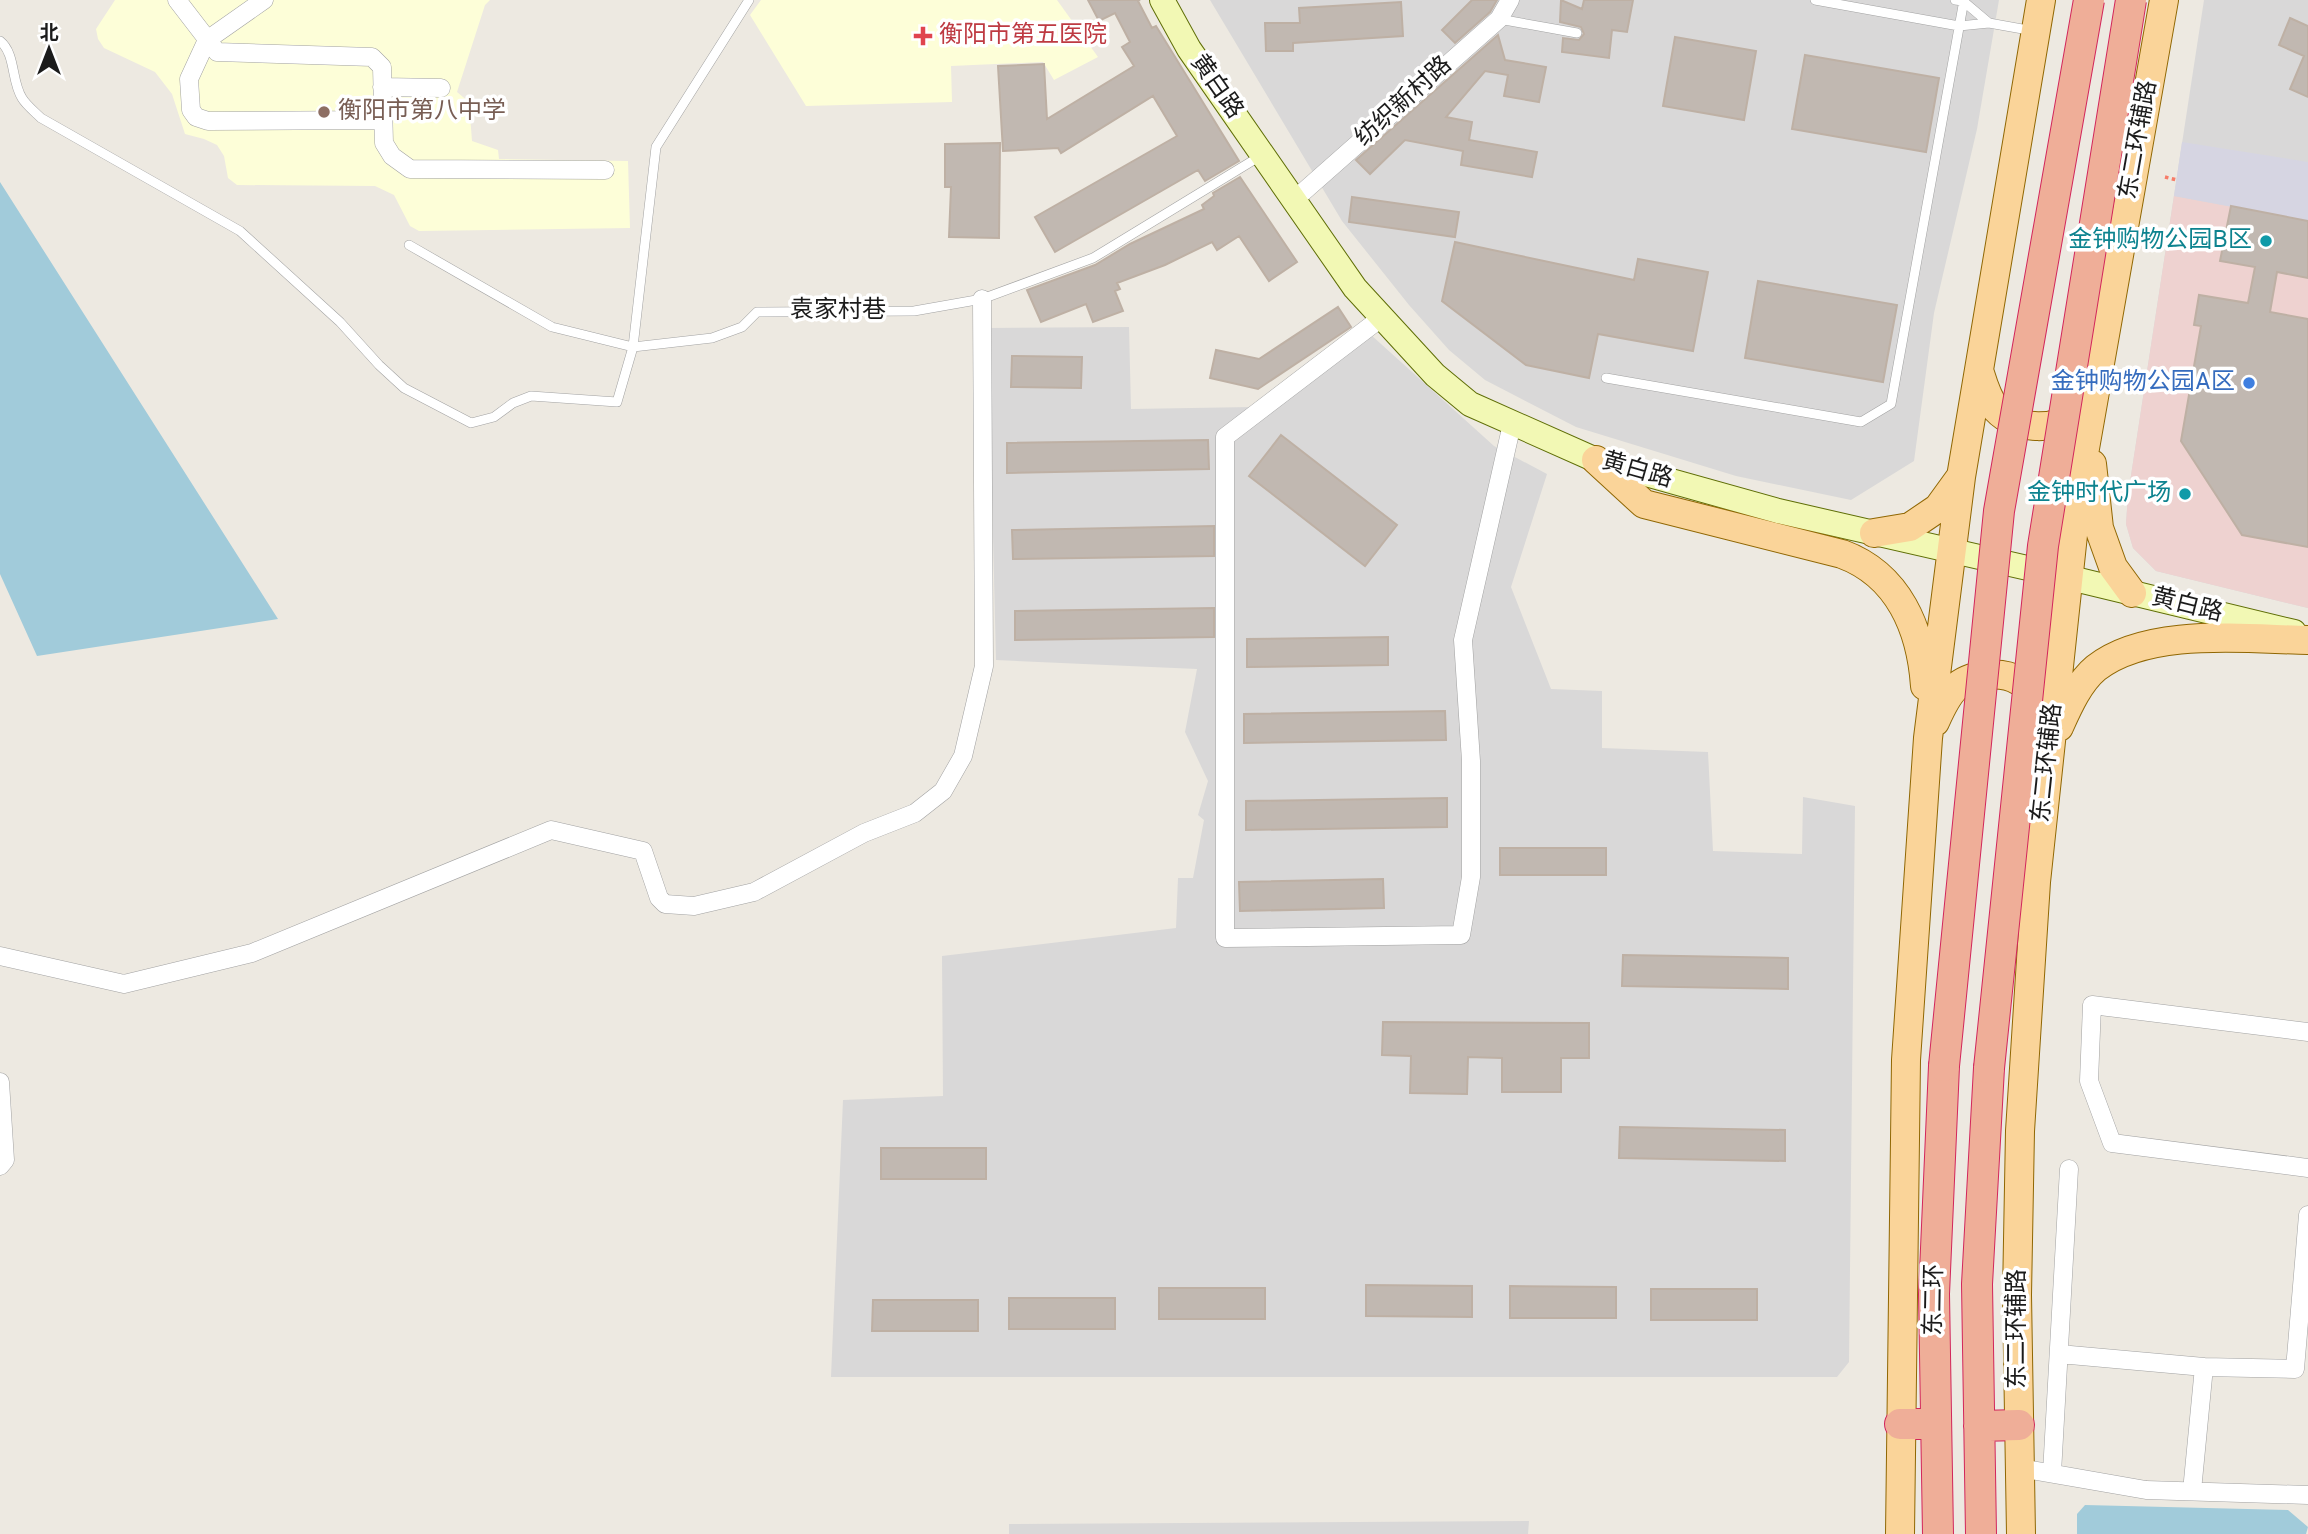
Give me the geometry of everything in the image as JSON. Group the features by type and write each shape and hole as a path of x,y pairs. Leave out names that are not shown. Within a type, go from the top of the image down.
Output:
{"highway":[{"name":"东二环","path":"1938,1534 1934,1294 1944,1066 1999,512 2089,0"},
{"name":"东二环","path":"1981,1534 1977,1284 1989,1068 2043,546 2131,0"},
{"path":"1900,1424 1936,1424"},
{"path":"1979,1426 2019,1425"}],"main road":[{"name":"黄白路","path":"1162,0 1189,49 1355,288 1435,375 1470,404 1596,460 1778,511 2069,577 2308,638"},
{"path":"1900,1534 1906,1060 1928,738 1961,477 2041,0"},
{"name":"东二环辅路","path":"2021,1534 2017,1295 2020,1131 2036,883 2078,488 2164,0"},
{"path":"1979,370 1989,398 1997,410 2010,419 2031,426 2070,420 2081,411 2096,387"},
{"path":"2089,429 2099,528 2113,567 2132,593"},
{"path":"1596,460 1644,503 1842,554 1861,561 1875,571 1903,607 1917,635 1924,669 1928,738"},
{"path":"1874,533 1910,527 1938,508 1961,477"},
{"path":"2049,753 2069,703 2095,669 2124,652 2163,642 2206,638 2308,638"},
{"path":"1928,738 1941,709 1961,683 1970,678 2002,676 2022,682 2036,697 2046,715 2049,753"}],"street":[{"path":"177,0 217,52 372,57 383,67 384,143 392,156 410,169 605,170"},
{"path":"264,0 207,40 189,79 191,110 196,117 208,121 382,120"},
{"name":"纺织新村路","path":"1294,200 1499,19 1510,0"},
{"path":"383,87 440,88"},
{"path":"0,956 124,984 252,953 551,830 643,851 659,898 665,904 694,906 754,892 864,833 915,813 943,791 963,756 984,666 982,299"},
{"path":"1381,318 1225,437 1225,938 1461,935 1471,877 1471,761 1463,640 1512,424"},
{"path":"2308,1032 2092,1005 2089,1081 2112,1143 2308,1168"},
{"path":"0,1082 5,1160 0,1166"},
{"path":"2052,1473 2069,1169"},
{"path":"2059,1354 2204,1367 2295,1369 2308,1215"},
{"path":"2192,1491 2204,1367"},
{"path":"2020,1468 2146,1490 2308,1495"}],"lane":[{"path":"0,41 6,46 22,100 41,118 240,231 340,322 404,388 471,423 494,417 513,403 531,396 617,402 633,346 656,147 749,0"},
{"path":"1815,0 1959,26 1989,23 2035,32"},
{"path":"1606,379 1861,422 1891,404 1959,26 1961,0"},
{"path":"1961,0 1989,23"},
{"path":"1499,19 1577,33"},
{"name":"袁家村巷","path":"409,245 552,327 633,346 712,338 742,327 757,312 914,311 982,299 1093,258 1263,155"}],"path":[{"path":"2165,177 2177,180"}],"shaded area":[{"name":"衡阳市第八中学","path":"115,0 490,0 485,5 457,92 469,102 472,141 498,150 499,159 628,161 630,228 419,231 410,226 394,195 375,186 237,185 228,178 224,156 217,145 185,134 172,94 155,72 104,48 98,39 96,29"},
{"name":"衡阳市第五医院","path":"761,0 1057,0 1098,57 1054,80 1043,62 951,66 952,102 806,106 750,15"},
{"path":"1210,0 1999,0 1977,129 1934,313 1914,461 1851,500 1736,476 1576,427 1485,380 1449,350 1342,221"},
{"path":"2204,0 2308,0 2308,608 2156,571 2133,548 2126,524 2128,495"},
{"path":"2182,142 2308,162 2308,221 2174,196"},
{"path":"2174,196 2308,221 2308,608 2156,571 2133,548 2126,524 2128,495"},
{"path":"1360,325 1494,446 1547,474 1511,587 1551,689 1602,691 1602,748 1708,752 1713,851 1802,854 1803,797 1855,806 1849,1362 1837,1377 831,1377 843,1100 943,1096 942,956 1176,928 1178,878 1193,878 1204,820 1198,815 1208,781 1185,732 1197,669 996,660 988,328 1129,327 1131,409 1252,407"},
{"path":"1529,1521 1528,1534 1009,1534 1009,1524"}],"water":[{"path":"0,182 278,619 37,656 0,574"},
{"path":"2085,1505 2288,1510 2308,1527 2306,1534 2077,1534 2077,1514"}],"building":[{"path":"1088,0 1140,0 1138,1 1152,28 1156,26 1239,161 1205,181 1198,170 1055,252 1035,217 1177,136 1153,96 1061,153 1058,148 1003,151 998,66 1044,64 1047,119 1134,66 1122,47 1130,42 1115,13 1099,21"},
{"path":"1472,0 1497,0 1490,12 1455,43 1442,30"},
{"path":"1561,0 1582,9 1584,0 1633,0 1627,32 1612,30 1609,58 1562,52 1563,38 1579,40 1584,34 1581,27 1560,22"},
{"path":"1401,2 1403,36 1293,43 1293,51 1266,51 1265,23 1300,23 1299,8"},
{"path":"2290,18 2308,26 2308,97 2290,89 2304,56 2279,45"},
{"path":"1498,35 1505,60 1546,67 1539,102 1504,96 1508,75 1485,71 1446,117 1472,122 1469,140 1537,152 1532,177 1461,165 1463,151 1405,140 1370,174 1356,160"},
{"path":"1675,37 1756,51 1744,120 1663,106"},
{"path":"1805,55 1939,78 1926,152 1792,129"},
{"path":"1000,143 999,238 949,237 951,187 945,187 945,144"},
{"path":"1240,177 1297,262 1269,281 1239,236 1217,250 1212,242 1165,265 1117,283 1120,289 1115,291 1123,311 1093,322 1086,304 1041,322 1027,290 1095,265 1130,244 1204,209 1202,205 1214,196 1213,193"},
{"path":"1352,197 1459,212 1455,237 1349,222"},
{"name":"金钟购物公园A区","path":"2231,206 2308,221 2308,278 2277,272 2270,312 2308,319 2308,547 2242,535 2181,441 2201,326 2194,325 2199,295 2248,303 2255,267 2220,261"},
{"path":"1455,242 1634,280 1638,259 1708,272 1693,351 1598,334 1589,378 1526,365 1442,301"},
{"path":"1758,281 1897,305 1883,382 1745,358"},
{"path":"1338,307 1351,327 1258,389 1210,378 1216,350 1259,359"},
{"path":"1012,356 1082,357 1081,388 1011,387"},
{"path":"1281,435 1397,525 1365,566 1249,476"},
{"path":"1208,440 1209,469 1007,473 1007,443"},
{"path":"1214,526 1214,556 1013,559 1012,530"},
{"path":"1214,608 1214,637 1015,640 1015,611"},
{"path":"1388,637 1388,665 1247,667 1247,639"},
{"path":"1445,711 1446,740 1244,743 1244,714"},
{"path":"1447,798 1447,827 1246,830 1246,801"},
{"path":"1500,848 1606,848 1606,875 1500,875"},
{"path":"1383,879 1384,908 1240,911 1239,882"},
{"path":"1623,955 1788,958 1788,989 1622,986"},
{"path":"1383,1022 1589,1023 1589,1058 1561,1058 1561,1092 1502,1092 1502,1058 1468,1057 1467,1094 1410,1093 1411,1056 1382,1055"},
{"path":"1620,1127 1785,1130 1785,1161 1619,1158"},
{"path":"881,1148 986,1148 986,1179 881,1179"},
{"path":"1366,1285 1472,1286 1472,1317 1366,1316"},
{"path":"1510,1286 1616,1287 1616,1318 1510,1318"},
{"path":"1159,1288 1265,1288 1265,1319 1159,1319"},
{"path":"1651,1289 1757,1289 1757,1320 1651,1320"},
{"path":"1009,1298 1115,1298 1115,1329 1009,1329"},
{"path":"873,1300 978,1300 978,1331 872,1331"}],"place":[{"name":"衡阳市第五医院","path":"923,36"},
{"name":"衡阳市第八中学","path":"324,112"},
{"name":"金钟购物公园B区","path":"2266,241"},
{"name":"金钟购物公园A区","path":"2249,383"},
{"name":"金钟时代广场","path":"2185,494"}]}
